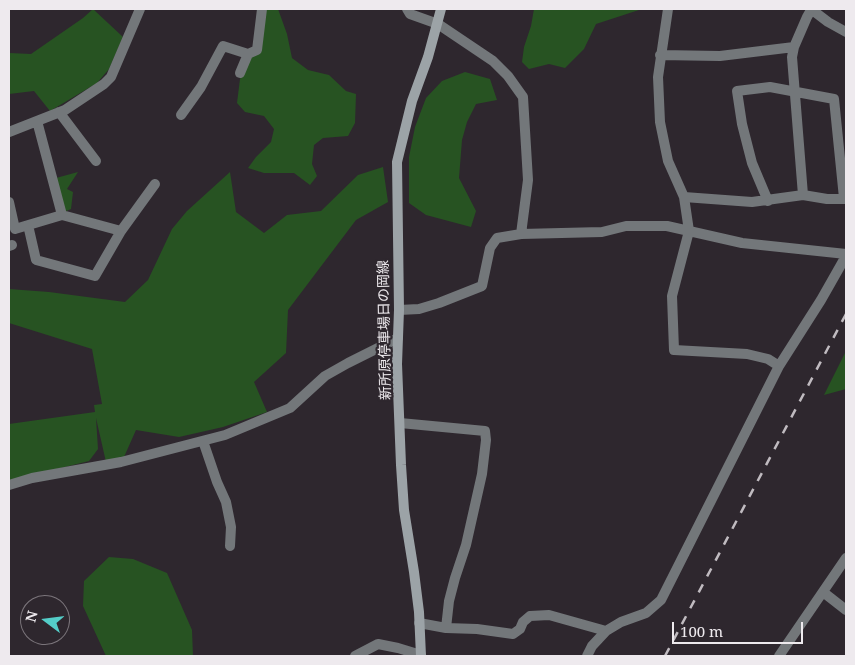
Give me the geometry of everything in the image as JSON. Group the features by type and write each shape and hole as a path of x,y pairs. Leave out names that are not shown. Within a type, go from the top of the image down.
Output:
{"main road":[{"name":"新所原停車場日の岡線","path":"421,656 414,572 404,510 398,338 397,162 412,101 438,24 441,9"}],"street":[{"path":"9,132 59,112 104,84 111,76 140,9"},
{"path":"181,115 202,87 223,46 248,54 257,50 262,9"},
{"path":"407,9 410,14 438,24 493,61 508,76 523,97 528,180 521,234"},
{"path":"668,9 658,77 660,122 668,161 684,197 689,231 672,296 674,350 747,354 768,359 779,366"},
{"path":"803,195 794,90 792,57 794,47 806,17 811,10 846,32"},
{"path":"660,55 720,56 794,47"},
{"path":"240,73 248,54"},
{"path":"684,197 752,202 768,201 803,195 827,199 845,199 834,99 770,87 737,91 742,124 752,163 768,201"},
{"path":"59,112 96,161"},
{"path":"37,121 62,215"},
{"path":"28,225 36,260 95,276 121,231 155,184"},
{"path":"9,202 15,229 62,215 121,231"},
{"path":"399,310 425,307 482,286 490,248 497,238 521,234 602,232 626,226 667,226 742,243 846,255 821,300 779,366 661,600 646,614 621,622 606,631 592,646 587,656"},
{"path":"9,485 32,478 121,462 225,435 290,408 325,376 398,338"},
{"path":"400,423 485,431 486,440 482,474 466,545 449,601 446,628"},
{"path":"203,441 226,502 231,527 230,546"},
{"path":"778,656 846,558"},
{"path":"823,592 846,610"},
{"path":"419,623 446,628 477,629 513,634 520,629 523,622 530,616 549,615 606,631"},
{"path":"354,656 378,644 398,648 421,656"}],"green space":[{"path":"93,9 123,37 109,69 97,83 50,111 34,91 9,94 9,53 31,54"},
{"path":"260,9 278,9 287,34 292,58 308,70 329,75 346,91 356,94 355,123 348,136 323,138 314,145 312,164 317,176 310,185 294,173 264,173 248,168 271,142 274,129 264,116 245,112 237,103 240,79 254,44"},
{"path":"534,9 642,9 596,24 584,49 565,68 549,64 529,69 522,62"},
{"path":"465,72 490,79 497,100 476,104 467,122 462,140 459,178 476,211 471,227 426,215 409,203 409,157 415,127 426,98 442,81"},
{"path":"383,167 388,202 356,220 288,310 286,353 254,382 267,412 223,427 179,437 136,430 124,457 106,462 96,418 98,449 89,461 9,481 9,424 95,412 94,405 102,404 92,349 9,323 9,289 125,302 148,280 172,229 187,211 230,172 236,212 264,233 287,215 321,211 358,175"},
{"path":"78,172 67,189 73,192 71,209 64,212 56,178"},
{"path":"846,351 846,389 824,395"},
{"path":"109,557 133,559 167,573 192,630 193,656 106,656 83,606 84,581"}],"railway":[{"path":"665,656 846,314"}]}
